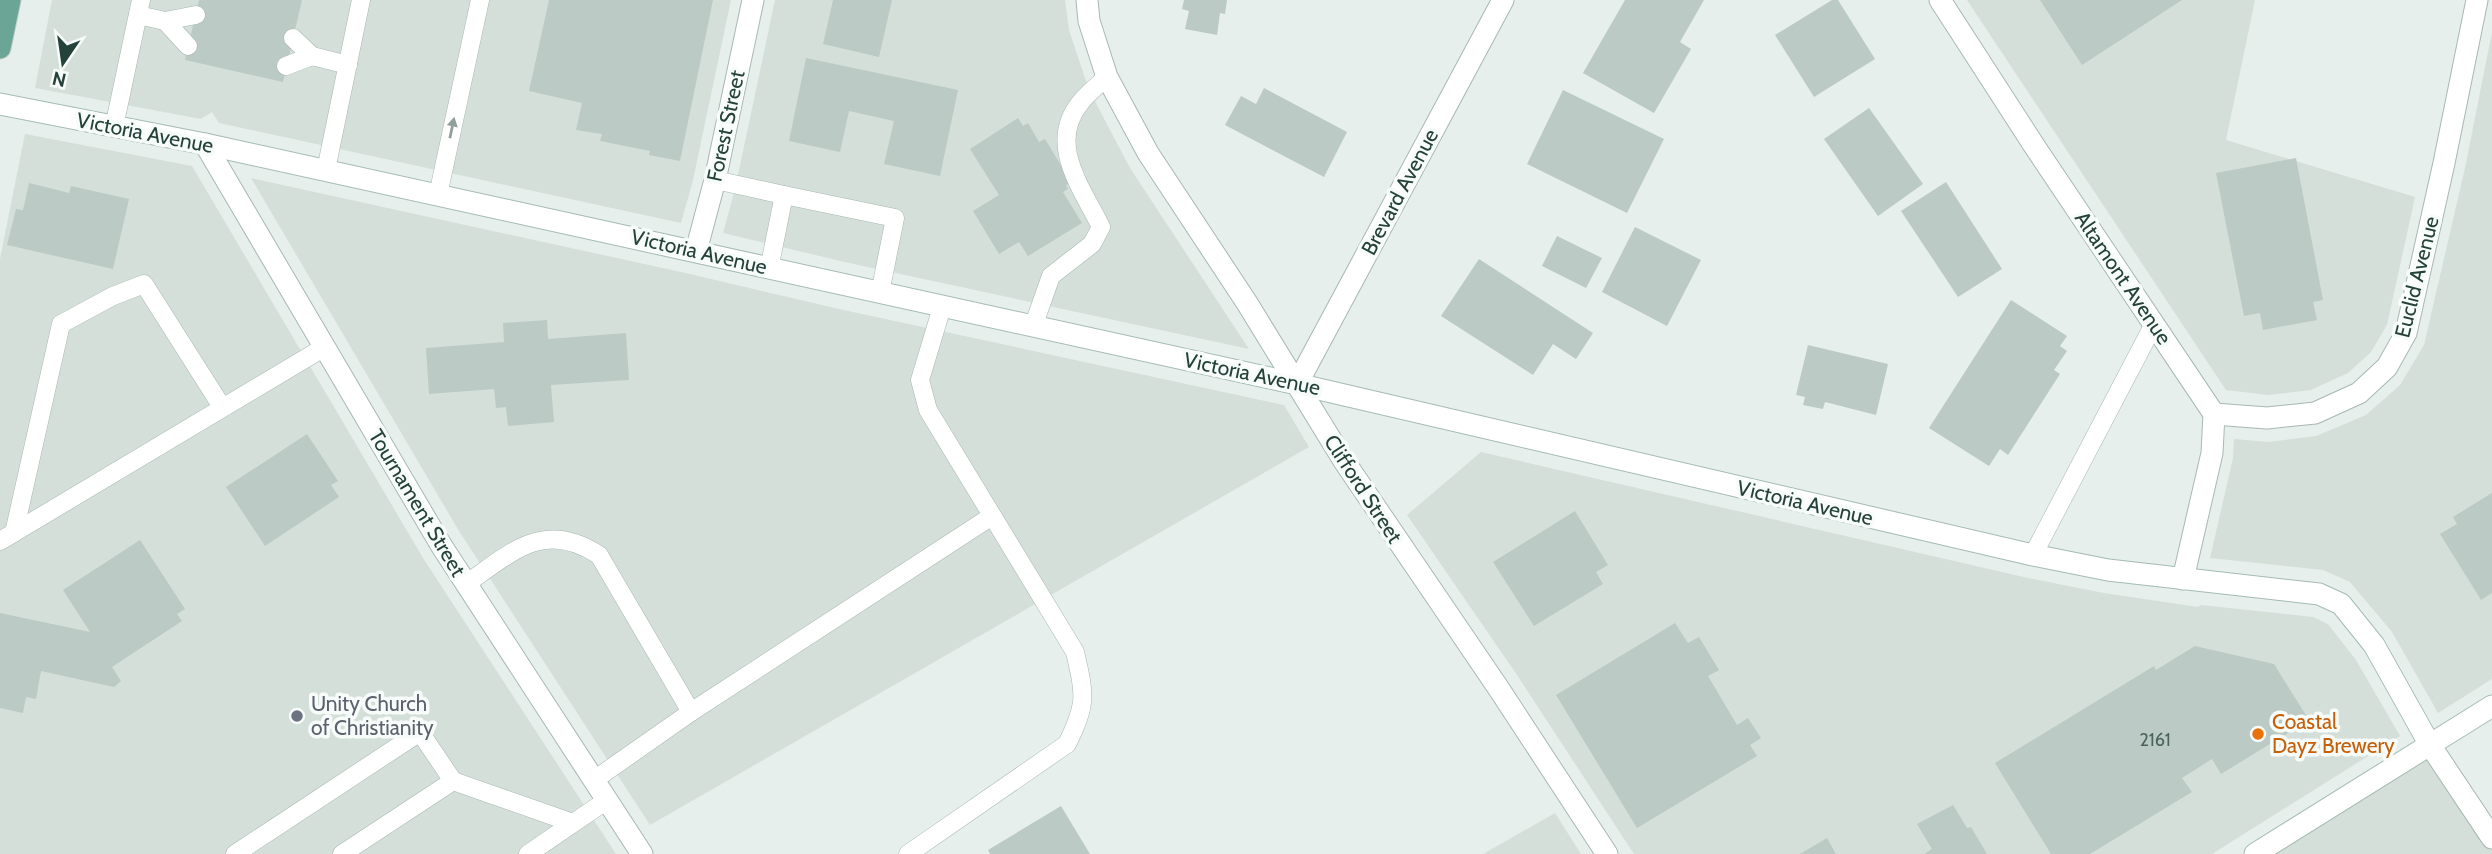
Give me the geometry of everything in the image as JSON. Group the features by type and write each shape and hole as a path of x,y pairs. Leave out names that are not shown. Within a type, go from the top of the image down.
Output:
{"main road":[{"path":"0,48 10,0"}],"street":[{"name":"Forest Street","path":"696,251 715,180 753,0"},
{"name":"Clifford Street","path":"1087,0 1089,21 1107,77 1148,153 1247,303 1344,461 1607,854"},
{"name":"Brevard Avenue","path":"1297,384 1503,0"},
{"name":"Altamont Avenue","path":"1940,0 2214,414"},
{"name":"Euclid Avenue","path":"2214,414 2267,418 2315,413 2359,393 2387,367 2406,333 2477,0"},
{"name":"Victoria Avenue","path":"0,104 326,170 1297,384 2033,555 2108,570 2319,594 2342,604 2374,645 2430,745"},
{"name":"Tournament Street","path":"205,144 323,348 466,584 642,854"},
{"path":"2183,579 2212,453 2214,414"},
{"path":"2255,854 2492,706"},
{"path":"2430,745 2492,838"}],"lane":[{"path":"326,170 361,0"},
{"path":"438,195 480,0"},
{"path":"114,127 140,7 165,21 188,46"},
{"path":"165,21 195,15"},
{"path":"293,38 312,56 348,65"},
{"path":"286,66 312,56"},
{"path":"1033,327 1051,276 1092,244 1101,227 1066,156 1065,132 1079,104 1107,77"},
{"path":"715,180 895,218 880,293"},
{"path":"769,268 784,195"},
{"path":"7,537 61,324 113,296 144,284 222,407"},
{"path":"908,854 1067,744 1081,715 1083,688 1075,652 928,410 920,380 942,307"},
{"path":"2033,555 2154,324"},
{"path":"7,537 323,348"},
{"path":"594,780 691,712 992,516"},
{"path":"466,584 521,546 543,539 563,539 583,545 599,555 691,712"},
{"path":"235,854 420,732 453,781 573,823"},
{"path":"342,854 453,781"},
{"path":"528,854 607,800"}],"shaded area":[{"path":"52,0 731,0 693,180 681,223 219,123 212,112 201,119 35,88"},
{"path":"775,0 1065,0 1069,30 1089,90 1130,168 1249,349 849,263 723,233 735,189"},
{"path":"1967,0 2255,0 2226,140 2415,197 2387,325 2371,352 2348,373 2311,390 2268,395 2226,390"},
{"path":"2492,32 2492,679 2438,713 2392,632 2350,582 2323,570 2210,558 2233,458 2234,439 2269,442 2316,436 2366,415 2400,385 2424,345 2465,168"},
{"path":"25,134 192,166 423,558 616,854 0,854 0,259"},
{"path":"251,178 1284,405 1309,447 650,825 459,531"},
{"path":"1481,452 2028,578 2198,607 2201,605 2313,617 2328,624 2356,660 2400,736 2212,854 1634,854 1517,675 1407,515"},
{"path":"2430,745 2492,839 2492,854 2255,854"},
{"path":"1555,813 1581,854 1483,854"}],"building":[{"path":"199,0 302,0 283,82 185,60"},
{"path":"549,0 713,0 680,161 649,155 650,151 600,141 602,134 576,130 582,103 529,91"},
{"path":"833,0 892,0 879,57 823,44"},
{"path":"1184,0 1227,0 1225,14 1220,13 1217,35 1185,29 1189,11 1182,9"},
{"path":"1625,0 1704,0 1680,42 1691,49 1654,113 1583,73"},
{"path":"1832,0 1838,0 1875,59 1814,97 1775,35"},
{"path":"2040,0 2182,0 2082,65"},
{"path":"806,58 958,90 940,176 884,164 894,121 849,111 840,152 789,141"},
{"path":"1264,88 1347,132 1324,177 1225,125 1241,96 1256,104"},
{"path":"1563,90 1664,139 1627,213 1527,164"},
{"path":"1869,108 1923,184 1878,216 1824,139"},
{"path":"1018,118 1023,126 1028,123 1039,142 1045,139 1071,182 1063,192 1082,223 1028,256 1019,242 999,254 973,211 999,195 970,149"},
{"path":"2296,158 2323,300 2313,302 2317,320 2263,330 2260,313 2244,316 2216,173"},
{"path":"1946,182 2002,269 1958,297 1901,211"},
{"path":"29,183 69,193 71,186 129,199 113,269 7,245 16,209 23,210"},
{"path":"1635,227 1701,260 1667,326 1602,292"},
{"path":"1557,236 1602,258 1586,288 1542,266"},
{"path":"1479,259 1593,333 1576,359 1553,344 1533,375 1441,316"},
{"path":"2011,300 2067,336 2060,346 2067,351 2054,370 2060,374 2008,455 2000,449 1989,466 1929,428"},
{"path":"547,320 548,339 626,333 629,380 551,385 554,422 508,426 506,407 496,408 494,389 429,394 426,348 504,342 503,323"},
{"path":"1808,345 1888,364 1876,415 1825,402 1823,409 1803,405 1805,397 1796,395"},
{"path":"307,434 338,481 331,485 339,497 265,546 226,487"},
{"path":"2492,493 2492,593 2481,600 2440,534 2457,524 2453,517"},
{"path":"1575,511 1608,565 1596,572 1603,584 1534,626 1493,562"},
{"path":"140,540 185,609 177,614 182,621 112,667 121,681 114,687 41,671 36,699 26,697 23,713 0,708 0,613 90,632 63,590"},
{"path":"1675,623 1688,643 1699,637 1719,670 1708,676 1737,725 1748,718 1761,738 1750,745 1757,756 1637,828 1556,695"},
{"path":"2195,646 2274,664 2309,720 2221,774 2212,759 2182,778 2192,792 2090,854 2051,854 1995,763 2154,666 2156,670"},
{"path":"1953,805 1967,828 1971,827 1987,854 1924,854 1932,849 1917,824"},
{"path":"1061,806 1090,854 990,854 988,850"},
{"path":"1827,838 1836,854 1800,854"}],"place":[{"name":"Unity Church of Christianity","path":"297,716"},
{"name":"Coastal Dayz Brewery","path":"2258,734"}]}
